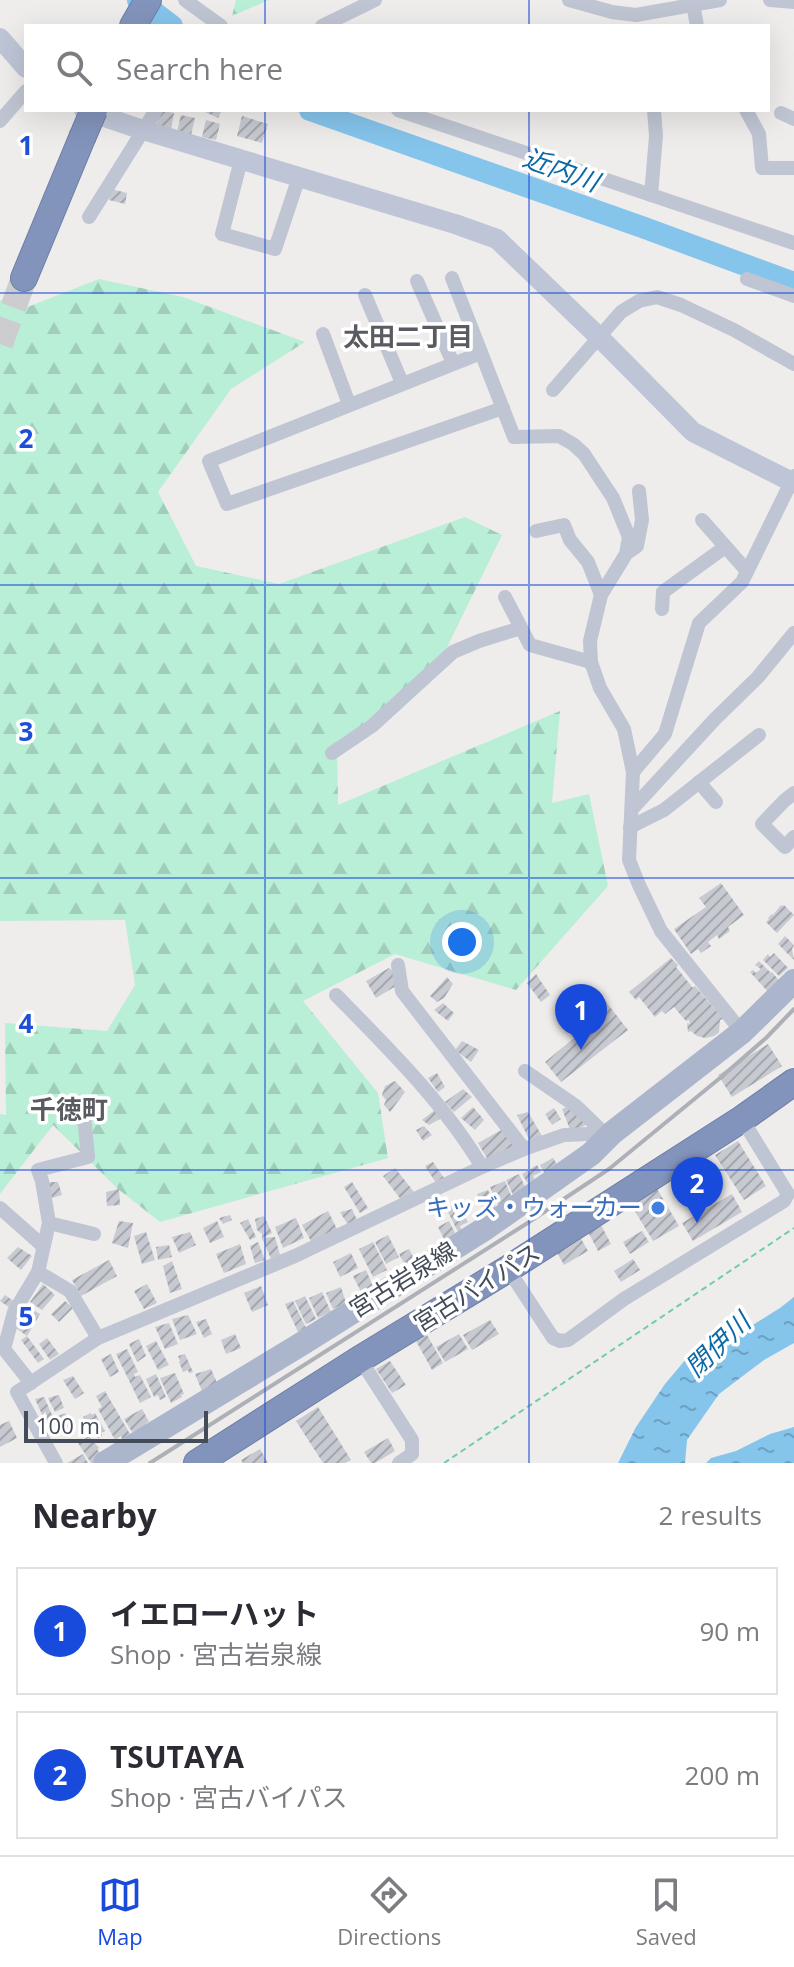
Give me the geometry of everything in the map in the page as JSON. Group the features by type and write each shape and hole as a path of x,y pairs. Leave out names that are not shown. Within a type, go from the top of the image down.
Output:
{"highway":[{"path":"134,24 148,0"},
{"path":"24,278 93,112"},
{"name":"宮古バイパス","path":"197,1463 508,1269 742,1119 794,1082"}],"main road":[{"name":"宮古岩泉線","path":"105,1463 486,1228 591,1154 608,1133 742,1032 794,981"}],"street":[{"path":"185,0 215,24"},
{"path":"326,24 375,0"},
{"path":"569,0 648,19 693,4 720,0"},
{"path":"770,0 794,2"},
{"path":"693,4 697,24"},
{"path":"0,38 24,66"},
{"path":"0,121 24,93"},
{"path":"90,112 497,239 693,432 793,480 742,582 699,623 665,734 633,772"},
{"path":"89,217 155,112"},
{"path":"404,112 794,243"},
{"path":"651,195 656,136 654,112"},
{"path":"747,112 759,134 762,168 794,168"},
{"path":"241,160 222,234 275,249 299,177"},
{"path":"452,278 514,437 559,436 573,444 584,454 613,498 629,537 626,554 601,595 590,641 591,662 600,688 624,729 633,772 629,860 661,931 742,1032"},
{"path":"747,279 794,296"},
{"path":"417,281 453,363"},
{"path":"365,295 402,383"},
{"path":"553,390 621,312 639,301 657,297 734,330 794,364"},
{"path":"323,334 349,404"},
{"path":"481,353 209,461 227,504 503,408"},
{"path":"626,554 637,546 642,520 639,491"},
{"path":"702,520 747,571"},
{"path":"536,531 564,525 570,540 588,562 601,595"},
{"path":"662,609 663,592 725,547"},
{"path":"505,597 530,645 591,662"},
{"path":"332,753 372,726 453,652 521,628"},
{"path":"632,809 758,677 794,633"},
{"path":"630,827 664,810 759,735"},
{"path":"699,782 716,802"},
{"path":"794,793 762,824 785,847 794,837"},
{"path":"398,965 402,991 524,1149"},
{"path":"336,995 410,1070 464,1137 482,1167"},
{"path":"525,1071 576,1106 608,1133"},
{"path":"31,1383 4,1349 7,1311 38,1272 49,1223 38,1170 88,1157 83,1106"},
{"path":"508,1269 553,1338 568,1340 624,1299 784,1201 788,1194 742,1119"},
{"path":"56,1463 17,1392 98,1338 295,1256 524,1149 564,1135 608,1133"},
{"path":"0,1208 43,1246"},
{"path":"49,1223 94,1234"},
{"path":"38,1272 70,1291 98,1338"},
{"path":"360,1359 412,1440 412,1454 399,1463"}],"path":[{"path":"444,1463 794,1228"}],"green space":[{"path":"236,0 269,0 232,16"},
{"path":"99,279 183,297 305,342 231,389 158,492 196,566 279,584 465,517 502,535 429,684 337,741 338,805 560,711 552,803 589,794 608,886 516,990 395,954 303,1001 378,1093 388,1158 160,1222 118,1189 53,1125 0,1194 0,1114 6,1115 5,1023 107,1031 135,985 125,920 0,921 0,300 25,308"}],"water":[{"path":"794,1297 794,1343 764,1360 719,1394 687,1440 685,1463 618,1463 636,1427 686,1359 711,1351"},
{"path":"794,1427 794,1463 706,1463 711,1458"}],"building":[{"path":"160,112 174,113 171,129 156,126"},
{"path":"205,112 221,112 218,118"},
{"path":"181,115 195,118 191,135 177,132"},
{"path":"242,116 268,124 262,143 237,136"},
{"path":"206,120 220,124 216,140 202,137"},
{"path":"111,189 127,193 125,204 109,200"},
{"path":"721,883 744,915 728,927 730,931 708,942 711,946 701,953 698,949 691,954 674,929 706,907 699,898"},
{"path":"781,905 794,915 777,933 766,922"},
{"path":"785,936 794,945 794,960 778,944"},
{"path":"774,953 788,968 779,976 763,960"},
{"path":"671,958 693,988 695,986 723,1019 720,1020 719,1032 714,1036 705,1038 688,1032 689,1020 686,1021 674,1007 655,1017 639,997 636,1000 629,992"},
{"path":"759,961 781,983 770,994 750,972 753,970 756,973 761,969 755,965"},
{"path":"389,968 394,972 396,986 376,998 366,981"},
{"path":"536,974 550,995 541,1002 527,983"},
{"path":"447,977 453,984 444,998 437,1002 430,996"},
{"path":"603,998 628,1030 561,1082 545,1062 574,1038 566,1028"},
{"path":"443,1003 454,1013 448,1021 434,1010"},
{"path":"462,1041 479,1050 471,1062 455,1050"},
{"path":"768,1044 782,1066 732,1097 718,1075"},
{"path":"437,1073 445,1087 438,1092 428,1078"},
{"path":"395,1081 405,1092 390,1112 384,1105 386,1100 382,1095 385,1086"},
{"path":"463,1089 472,1097 454,1112 445,1102"},
{"path":"569,1106 586,1125 571,1132 562,1109"},
{"path":"473,1107 484,1120 475,1130 461,1118"},
{"path":"554,1108 561,1119 552,1125 545,1114"},
{"path":"436,1109 442,1118 429,1125 422,1120"},
{"path":"528,1112 542,1136 530,1141 517,1115"},
{"path":"424,1126 432,1135 423,1141 416,1130"},
{"path":"503,1129 516,1145 488,1160 478,1143"},
{"path":"738,1141 766,1186 744,1200 715,1155"},
{"path":"553,1158 558,1166 545,1174 540,1165"},
{"path":"433,1162 444,1178 436,1183 425,1166"},
{"path":"537,1165 541,1172 533,1176 537,1183 530,1187 522,1174"},
{"path":"395,1168 414,1192 402,1201 383,1176"},
{"path":"519,1174 525,1187 514,1197 506,1180"},
{"path":"505,1181 512,1198 498,1205 490,1187"},
{"path":"47,1182 58,1182 62,1195 52,1198"},
{"path":"352,1182 368,1208 360,1213 344,1187"},
{"path":"656,1187 679,1226 653,1241 630,1203"},
{"path":"119,1189 120,1205 107,1206 106,1192"},
{"path":"488,1190 496,1208 485,1213 477,1194"},
{"path":"732,1194 742,1212 693,1241 682,1223"},
{"path":"457,1202 468,1222 460,1226 462,1232 459,1234 446,1208"},
{"path":"352,1209 357,1220 348,1225 340,1212"},
{"path":"328,1211 337,1229 312,1243 302,1225"},
{"path":"230,1215 232,1220 223,1224 219,1218"},
{"path":"264,1216 272,1233 262,1238 255,1219"},
{"path":"296,1218 304,1238 283,1248 275,1227"},
{"path":"248,1219 256,1237 250,1240 240,1223"},
{"path":"119,1221 133,1223 128,1248 112,1243"},
{"path":"217,1221 224,1237 210,1243 203,1228"},
{"path":"449,1221 456,1235 445,1241 438,1227"},
{"path":"599,1221 611,1244 598,1251 586,1228"},
{"path":"642,1231 649,1242 630,1254 623,1242"},
{"path":"146,1232 155,1260 142,1264 134,1236"},
{"path":"190,1232 196,1245 179,1253 172,1237"},
{"path":"388,1235 399,1257 386,1264 375,1242"},
{"path":"275,1237 280,1255 271,1259 262,1238"},
{"path":"580,1237 588,1251 564,1265 556,1251"},
{"path":"258,1242 265,1260 255,1263 250,1246"},
{"path":"373,1242 387,1270 373,1277 359,1249"},
{"path":"240,1244 246,1264 224,1273 216,1254"},
{"path":"169,1245 172,1257 158,1260 156,1247"},
{"path":"18,1247 32,1256 21,1270 7,1258"},
{"path":"409,1249 415,1260 405,1265 399,1254"},
{"path":"351,1253 358,1268 340,1277 333,1262"},
{"path":"633,1259 640,1270 621,1282 614,1271"},
{"path":"109,1260 117,1276 81,1296 72,1280"},
{"path":"172,1261 182,1289 170,1293 163,1266"},
{"path":"366,1270 373,1286 361,1292 353,1276"},
{"path":"43,1284 55,1295 42,1310 30,1302"},
{"path":"147,1284 157,1303 144,1309 134,1291"},
{"path":"261,1286 268,1305 252,1312 244,1293"},
{"path":"341,1287 346,1303 333,1309 326,1293"},
{"path":"322,1292 331,1312 318,1318 309,1298"},
{"path":"5,1295 15,1302 10,1308 0,1301"},
{"path":"305,1296 316,1319 306,1324 295,1301"},
{"path":"65,1301 73,1308 59,1322 51,1314"},
{"path":"293,1301 306,1328 298,1332 285,1304"},
{"path":"28,1307 40,1314 27,1336 16,1328"},
{"path":"188,1315 197,1334 180,1340 172,1319"},
{"path":"206,1319 212,1334 204,1338 196,1322"},
{"path":"490,1320 499,1334 472,1350 463,1335"},
{"path":"169,1323 178,1344 165,1349 155,1327"},
{"path":"235,1334 241,1348 226,1354 221,1340"},
{"path":"459,1334 468,1349 445,1362 436,1347"},
{"path":"427,1335 443,1363 432,1370 416,1341"},
{"path":"27,1336 44,1359 38,1363 21,1340"},
{"path":"47,1338 59,1354 50,1360 39,1344"},
{"path":"139,1339 146,1356 137,1362 129,1344"},
{"path":"156,1341 169,1365 158,1370 146,1346"},
{"path":"127,1349 138,1372 134,1374 135,1377 140,1375 151,1397 140,1403 116,1354"},
{"path":"111,1354 119,1372 110,1377 101,1359"},
{"path":"185,1354 193,1372 183,1372 178,1356"},
{"path":"390,1361 406,1385 392,1393 376,1369"},
{"path":"211,1369 218,1385 202,1391 195,1374"},
{"path":"175,1373 184,1394 171,1403 160,1378"},
{"path":"156,1374 166,1397 160,1400 158,1395 154,1397 146,1379"},
{"path":"73,1376 84,1393 75,1399 63,1380"},
{"path":"105,1391 130,1434 122,1439 121,1436 115,1440 98,1409 102,1407 96,1396"},
{"path":"59,1395 64,1408 55,1412 48,1398"},
{"path":"44,1397 53,1417 45,1421 35,1399"},
{"path":"318,1407 351,1460 323,1463 296,1421"},
{"path":"142,1409 148,1426 132,1432 124,1419"},
{"path":"65,1413 75,1432 65,1437 56,1417"},
{"path":"95,1413 105,1431 98,1438 83,1417"},
{"path":"9,1421 17,1438 0,1447 0,1425"},
{"path":"89,1436 102,1457 98,1463 91,1463 78,1443"},
{"path":"388,1438 395,1451 371,1463 364,1452"},
{"path":"260,1449 268,1463 243,1463 241,1460"},
{"path":"83,1454 88,1463 67,1463"}],"waterway":[{"name":"近内川","path":"138,0 169,24"},
{"name":"近内川","path":"316,112 794,283"}],"tunnel":[{"path":"0,344 24,278"}],"railway":[{"path":"150,1463 609,1169 720,1078 794,1009"}],"place":[{"name":"イエローハット","path":"581,1050"},
{"name":"キッズ・ウォーカー","path":"658,1208"},
{"name":"TSUTAYA","path":"697,1223"}],"district":[{"name":"太田二丁目","path":"408,337"},
{"name":"千徳町","path":"69,1110"}],"water label":[{"name":"閉伊川","path":"718,1345"}]}
